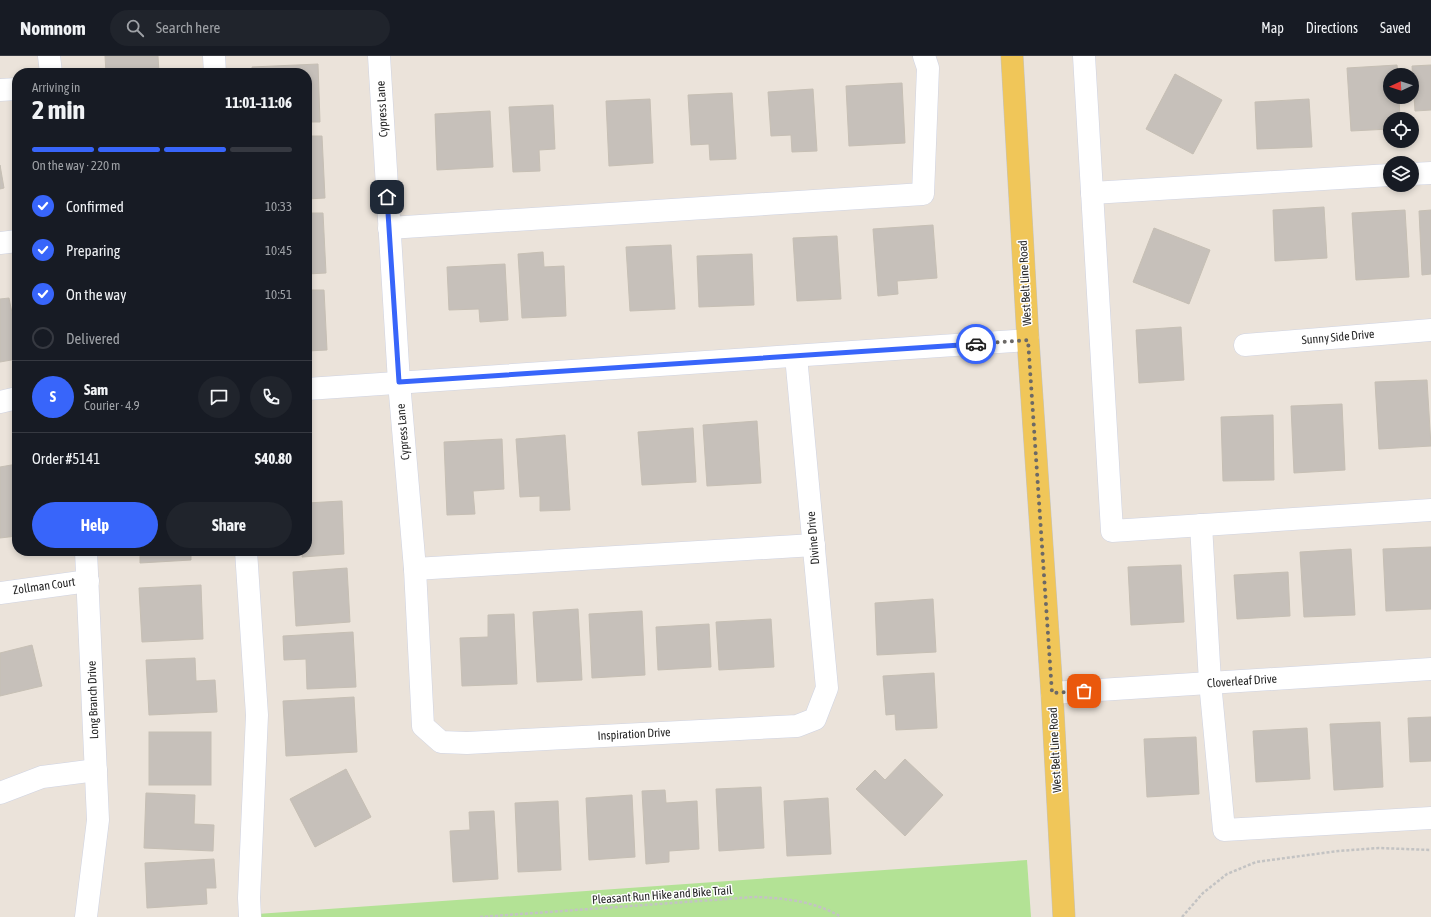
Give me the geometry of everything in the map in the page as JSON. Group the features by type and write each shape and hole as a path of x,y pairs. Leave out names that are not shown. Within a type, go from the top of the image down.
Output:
{"main road":[{"name":"West Belt Line Road","path":"1012,56 1028,340 1052,693 1064,917"}],"street":[{"path":"50,56 51,68"},
{"path":"214,56 215,68"},
{"name":"Cypress Lane","path":"378,56 399,382 416,569 423,726 440,742 452,741"},
{"path":"389,228 923,194 928,68 924,56"},
{"path":"1084,56 1112,531 1431,510"},
{"path":"0,90 12,89"},
{"path":"1419,174 1431,173"},
{"path":"1092,193 1383,175"},
{"path":"0,243 12,242"},
{"name":"Sunny Side Drive","path":"1245,345 1431,330"},
{"path":"312,388 1028,340"},
{"name":"Divine Drive","path":"796,356 827,688 815,719"},
{"path":"0,402 12,399"},
{"path":"1201,525 1210,682 1224,830 1431,818"},
{"path":"416,569 814,545"},
{"name":"Long Branch Drive","path":"86,556 98,820 93,849 86,917"},
{"path":"246,556 257,715 249,898 250,917"},
{"name":"Zollman Court","path":"0,593 88,581"},
{"name":"Cloverleaf Drive","path":"1052,693 1431,669"},
{"name":"Inspiration Drive","path":"452,741 467,743 797,726 815,719"},
{"path":"0,793 42,777 96,770"}],"path":[{"path":"1182,917 1203,892 1227,874 1256,862 1338,851 1379,848 1431,850"},
{"name":"Pleasant Run Hike and Bike Trail","path":"480,917 754,897 786,898 811,904 841,917"}],"green space":[{"path":"1027,860 1031,917 257,917 257,914"}],"building":[{"path":"105,56 158,56 159,68 106,68"},
{"path":"318,64 320,122 312,122 312,68 252,67"},
{"path":"1397,65 1397,68 1383,68 1383,104 1399,104 1400,112 1383,112 1383,129 1351,131 1347,68"},
{"path":"1431,65 1431,110 1415,111 1415,104 1419,104 1419,68 1412,68 1412,66"},
{"path":"1175,74 1222,100 1193,154 1146,129"},
{"path":"902,83 905,143 849,146 846,86"},
{"path":"813,89 817,151 792,152 791,135 771,136 768,92"},
{"path":"732,93 736,159 710,160 709,144 691,145 688,95"},
{"path":"650,99 653,163 609,166 606,101"},
{"path":"1309,99 1312,147 1257,149 1255,102"},
{"path":"553,105 555,149 539,150 540,171 513,172 509,107"},
{"path":"490,111 493,167 437,170 435,114"},
{"path":"312,136 322,136 325,198 312,199"},
{"path":"0,165 4,188 0,189"},
{"path":"1324,207 1327,258 1275,261 1273,210"},
{"path":"1405,210 1409,277 1356,280 1352,213"},
{"path":"1431,210 1431,274 1422,275 1419,211"},
{"path":"312,213 323,213 326,273 312,274"},
{"path":"933,225 937,278 897,281 898,294 878,296 873,229"},
{"path":"1154,228 1210,250 1189,304 1133,282"},
{"path":"837,236 841,299 797,301 793,238"},
{"path":"671,245 675,309 630,311 626,247"},
{"path":"543,252 544,267 564,266 566,316 522,318 518,254"},
{"path":"752,254 754,305 699,307 697,256"},
{"path":"505,264 508,320 480,322 479,309 449,310 447,267"},
{"path":"312,290 324,290 327,350 312,351"},
{"path":"9,298 12,313 12,360 0,362 0,299"},
{"path":"1181,327 1184,380 1139,383 1136,330"},
{"path":"1427,380 1431,446 1379,449 1375,382"},
{"path":"1342,404 1345,470 1294,473 1291,406"},
{"path":"1273,415 1274,480 1223,481 1221,417"},
{"path":"757,421 761,483 707,486 703,425"},
{"path":"693,428 696,482 642,485 638,432"},
{"path":"565,435 570,510 540,511 540,496 520,497 516,439"},
{"path":"502,439 504,489 473,491 475,514 447,515 444,442"},
{"path":"12,465 12,537 0,538 0,467"},
{"path":"342,501 344,554 302,557 312,556 312,503"},
{"path":"1431,547 1431,609 1386,611 1383,549"},
{"path":"1351,549 1355,615 1304,617 1300,552"},
{"path":"140,556 191,556 191,560 140,563"},
{"path":"1181,565 1184,622 1131,625 1128,567"},
{"path":"347,568 350,622 296,626 293,572"},
{"path":"1288,572 1290,616 1237,619 1234,575"},
{"path":"201,585 203,639 142,642 139,588"},
{"path":"933,599 936,652 877,655 875,603"},
{"path":"578,609 582,680 537,682 533,612"},
{"path":"642,611 645,675 592,678 589,614"},
{"path":"514,614 517,684 462,686 460,638 488,637 488,615"},
{"path":"771,619 774,667 719,670 716,622"},
{"path":"709,624 711,667 658,670 656,627"},
{"path":"353,632 356,687 307,689 306,659 284,660 283,636"},
{"path":"32,645 42,686 0,696 0,653"},
{"path":"195,658 196,681 215,680 217,712 149,715 146,660"},
{"path":"934,673 937,728 896,730 895,714 886,715 883,676"},
{"path":"354,697 357,752 286,756 283,701"},
{"path":"1431,717 1431,761 1410,762 1408,718"},
{"path":"1380,722 1383,787 1334,790 1330,724"},
{"path":"1307,728 1310,779 1256,782 1253,731"},
{"path":"149,732 211,732 211,785 149,785"},
{"path":"1196,737 1199,794 1147,797 1144,739"},
{"path":"905,759 943,795 905,836 856,789 875,770 885,780"},
{"path":"346,769 371,817 315,847 290,799"},
{"path":"761,787 764,848 719,851 716,789"},
{"path":"665,790 666,803 697,801 699,849 669,851 669,862 646,864 642,791"},
{"path":"146,793 195,795 194,824 214,825 213,851 144,848"},
{"path":"632,795 635,857 589,860 586,798"},
{"path":"828,798 831,854 787,856 784,801"},
{"path":"558,801 561,870 518,872 515,803"},
{"path":"494,811 498,879 453,882 450,831 470,830 469,812"},
{"path":"214,859 216,888 206,888 207,904 147,908 145,863"}],"way so far":[{"path":"976,344 1028,340 1052,693 1084,691"}],"route":[{"path":"387,197 399,382 976,344"}]}
